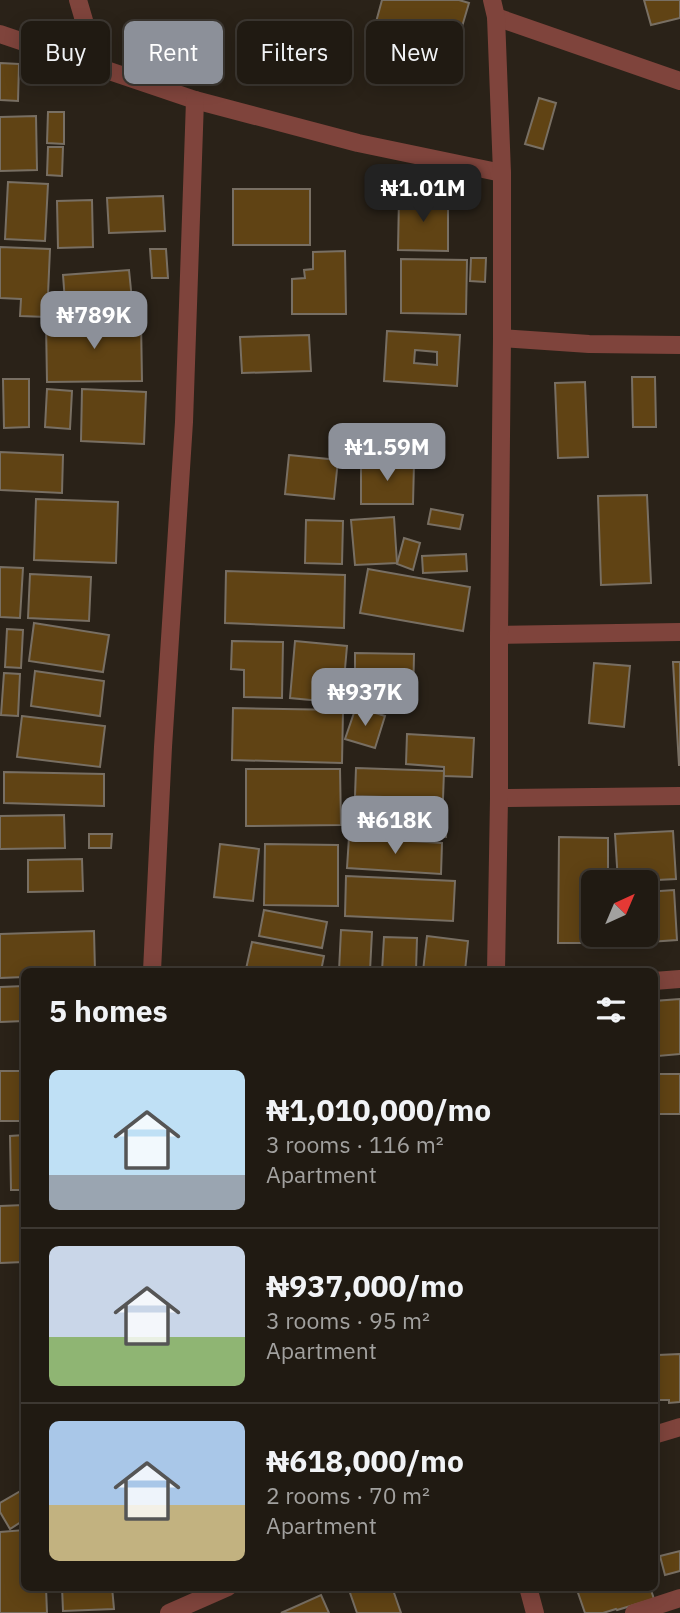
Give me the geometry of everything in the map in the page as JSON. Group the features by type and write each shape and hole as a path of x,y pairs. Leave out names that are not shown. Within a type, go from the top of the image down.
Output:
{"street":[{"path":"78,0 84,21"},
{"path":"496,968 502,173 494,8 680,80"},
{"path":"0,34 21,41"},
{"path":"110,72 195,100 358,143 502,173"},
{"path":"152,968 184,422 195,100"},
{"path":"502,338 589,344 680,345"},
{"path":"499,635 680,632"},
{"path":"499,798 680,796"},
{"path":"658,981 680,979"},
{"path":"658,1434 680,1427"},
{"path":"181,1605 218,1591"},
{"path":"529,1591 535,1613"},
{"path":"634,1613 680,1598"}],"building":[{"path":"382,0 459,0 469,3 463,23 463,21 376,21"},
{"path":"644,0 680,0 680,18 651,25"},
{"path":"0,63 19,64 18,101 0,100"},
{"path":"539,98 556,103 543,149 525,144"},
{"path":"48,112 64,112 64,144 47,143"},
{"path":"36,116 37,170 0,171 0,117"},
{"path":"48,147 63,147 62,176 47,175"},
{"path":"8,182 48,184 45,241 5,239"},
{"path":"233,189 310,189 310,245 233,245"},
{"path":"163,196 165,231 109,233 107,198"},
{"path":"399,197 448,197 448,251 398,250"},
{"path":"92,200 93,247 58,248 57,201"},
{"path":"0,247 50,249 47,317 20,316 21,299 0,298"},
{"path":"150,249 166,249 168,278 152,278"},
{"path":"345,251 346,314 292,314 292,279 305,278 304,270 313,269 313,252"},
{"path":"471,258 486,258 485,282 470,281"},
{"path":"401,259 467,260 466,314 401,313"},
{"path":"129,270 133,310 66,315 63,275"},
{"path":"141,321 142,381 47,382 46,322"},
{"path":"387,331 460,335 457,386 384,381","holes":["415,350 437,352 437,365 414,363"]},
{"path":"309,335 311,371 242,373 240,337"},
{"path":"632,377 655,377 656,427 633,427"},
{"path":"3,379 29,379 29,427 4,428"},
{"path":"585,382 588,457 558,458 555,383"},
{"path":"47,389 72,391 70,429 45,427"},
{"path":"82,389 146,392 144,444 81,441"},
{"path":"0,452 63,455 62,493 0,490"},
{"path":"289,455 338,460 334,499 285,494"},
{"path":"361,462 414,463 413,504 361,504"},
{"path":"647,495 651,583 601,585 598,496"},
{"path":"36,499 118,502 116,563 34,560"},
{"path":"431,509 463,515 460,529 428,524"},
{"path":"394,517 397,563 355,565 351,520"},
{"path":"306,520 343,521 342,564 305,563"},
{"path":"404,538 420,543 413,570 397,564"},
{"path":"466,554 467,571 423,573 422,556"},
{"path":"0,567 23,568 20,618 0,617"},
{"path":"368,569 470,587 463,631 360,613"},
{"path":"226,571 345,575 344,628 225,623"},
{"path":"30,574 91,577 89,621 28,618"},
{"path":"34,623 109,635 103,672 29,661"},
{"path":"7,629 23,630 21,668 5,667"},
{"path":"232,641 283,642 282,698 244,697 244,670 231,669"},
{"path":"295,641 347,646 342,703 290,698"},
{"path":"355,653 414,654 413,703 355,702"},
{"path":"673,662 680,662 680,765 679,765"},
{"path":"594,663 630,666 624,727 589,723"},
{"path":"35,671 104,681 100,716 31,706"},
{"path":"4,673 20,674 18,716 1,715"},
{"path":"356,707 385,716 375,748 345,739"},
{"path":"233,708 343,710 342,763 232,760"},
{"path":"22,716 105,726 100,767 17,757"},
{"path":"407,734 474,738 472,777 444,776 444,767 406,764"},
{"path":"356,768 444,771 443,799 355,796"},
{"path":"246,769 340,769 341,825 246,826"},
{"path":"4,772 104,774 104,806 4,803"},
{"path":"349,805 365,807 364,830 348,829"},
{"path":"372,805 447,810 446,837 370,832"},
{"path":"64,815 65,848 0,849 0,816"},
{"path":"673,831 676,879 658,880 658,870 617,870 615,834"},
{"path":"89,834 112,834 111,848 89,848"},
{"path":"349,837 442,843 441,874 347,868"},
{"path":"559,837 608,838 608,870 581,870 581,943 558,943"},
{"path":"220,844 259,849 253,901 214,897"},
{"path":"265,844 338,845 338,906 264,905"},
{"path":"82,859 83,891 28,892 28,860"},
{"path":"346,876 455,881 453,921 345,916"},
{"path":"674,890 677,940 658,941 658,891"},
{"path":"264,910 327,922 322,948 259,936"},
{"path":"341,930 372,932 370,968 339,968"},
{"path":"94,931 95,968 21,968 21,977 0,978 0,934"},
{"path":"427,936 468,941 465,968 423,968"},
{"path":"384,937 417,938 416,968 382,968"},
{"path":"252,942 324,956 322,968 246,968"},
{"path":"21,986 21,1021 0,1022 0,987"},
{"path":"680,999 680,1054 658,1056 658,1001"},
{"path":"0,1071 21,1071 21,1121 0,1121"},
{"path":"658,1074 680,1074 680,1114 658,1114"},
{"path":"21,1135 21,1190 11,1190 10,1136"},
{"path":"21,1205 21,1262 0,1263 0,1206"},
{"path":"680,1354 680,1402 659,1400 658,1355"},
{"path":"21,1491 21,1522 10,1529 0,1512 0,1503"},
{"path":"21,1530 21,1591 46,1591 47,1613 0,1613 0,1532"},
{"path":"680,1551 680,1571 665,1575 660,1556"},
{"path":"62,1591 112,1591 114,1609 63,1611"},
{"path":"349,1591 393,1591 401,1613 357,1613"},
{"path":"577,1591 651,1591 654,1599 603,1613 585,1613"},
{"path":"321,1595 329,1613 281,1613"}]}
